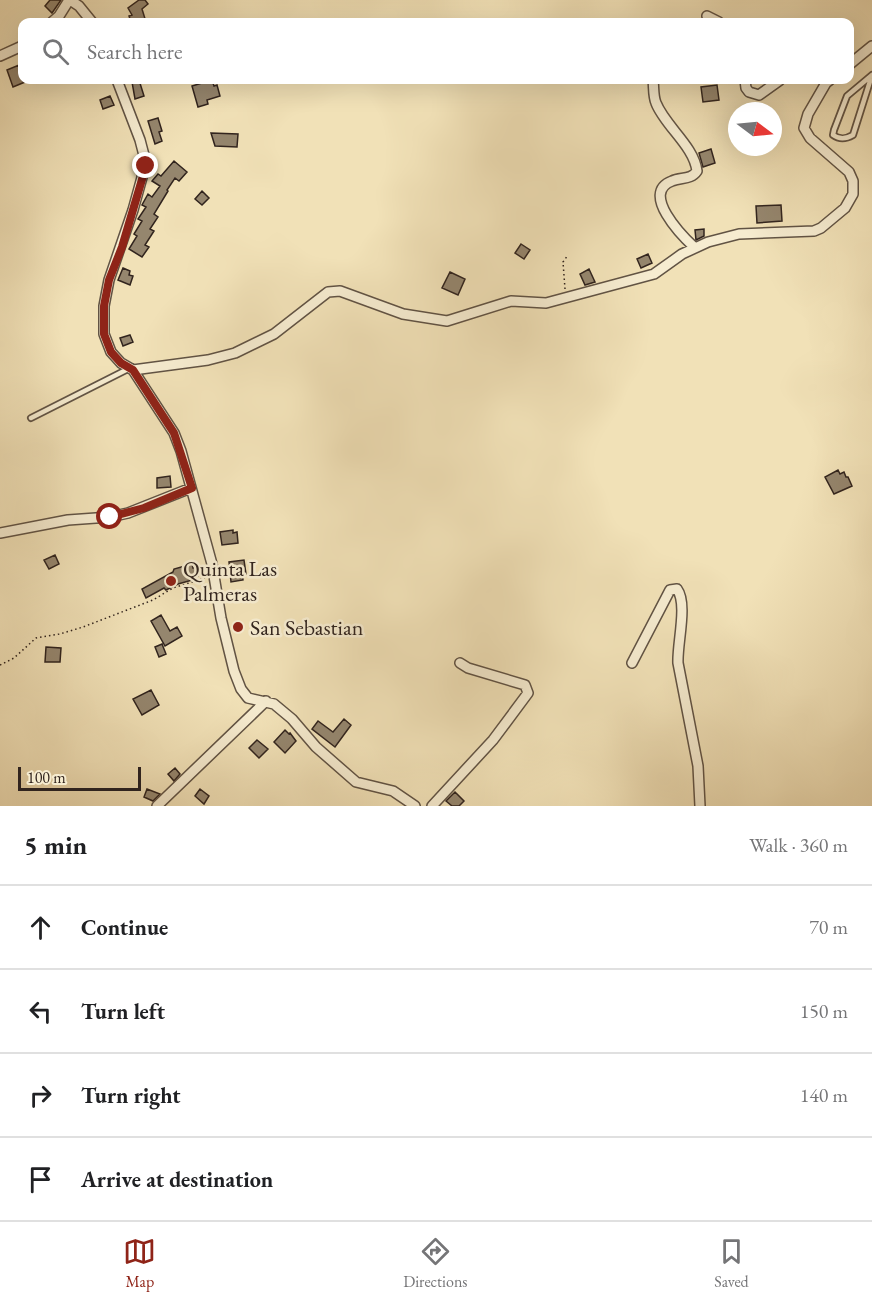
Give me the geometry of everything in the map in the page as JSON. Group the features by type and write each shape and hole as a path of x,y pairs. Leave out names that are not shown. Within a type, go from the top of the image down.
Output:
{"street":[{"path":"57,18 69,0 79,6 89,18"},
{"path":"707,16 711,18"},
{"path":"854,60 872,46"},
{"path":"0,56 18,48"},
{"path":"119,84 140,140 146,163 109,280 103,327 106,344 115,358 131,369 174,433 192,488 215,578 221,618 234,671 241,689 248,698 274,704 292,719 316,747 356,782 393,790 415,806"},
{"path":"654,84 656,103 697,166 695,175 670,181 662,189 660,195 663,210 695,248"},
{"path":"746,84 749,92 759,95 774,84"},
{"path":"131,369 208,360 235,353 273,334 328,292 340,291 403,314 447,321 511,301 546,303 654,274 682,254 708,242 739,234 814,231 845,208 853,194 853,181 849,172 810,138 804,128 808,114 825,84"},
{"path":"0,533 68,520 110,517 128,513 192,488"},
{"path":"632,663 670,590 677,589 682,601 678,663 698,766 700,806"},
{"path":"432,806 493,740 528,693 525,685 468,668 460,663"},
{"path":"157,806 266,701"}],"lane":[{"path":"872,75 853,135 846,139 837,138 833,135 834,130 847,96 872,75"},
{"path":"866,97 872,99"},
{"path":"31,418 131,369"}],"path":[{"path":"566,299 563,262 568,255"},
{"path":"0,665 14,658 36,638 83,627 153,600 183,584 204,578 215,578"}],"building":[{"path":"50,0 61,0 52,13 45,6"},
{"path":"139,0 145,0 148,4 142,9 145,18 130,18 132,15 128,8"},
{"path":"18,65 18,84 20,84 13,87 7,70"},
{"path":"132,84 140,84 144,96 135,99"},
{"path":"217,85 220,96 207,100 208,104 198,107 192,86"},
{"path":"717,85 719,100 703,102 701,87"},
{"path":"110,96 114,105 103,109 100,100"},
{"path":"158,118 162,141 155,144 148,121"},
{"path":"211,133 238,134 237,147 215,146"},
{"path":"711,149 715,163 703,167 699,153"},
{"path":"174,161 187,172 179,181 175,178 154,214 158,217 150,229 154,231 145,245 149,247 142,257 129,249 142,221 138,219 146,207 142,205 148,194 152,197 160,186 152,181 158,174 161,176"},
{"path":"202,191 209,198 202,205 195,199"},
{"path":"781,205 782,221 757,223 756,206"},
{"path":"704,229 704,236 696,240 695,230"},
{"path":"521,244 530,250 524,259 515,253"},
{"path":"648,254 652,263 641,268 637,259"},
{"path":"123,268 130,271 129,275 133,276 130,285 118,280"},
{"path":"589,269 595,282 585,285 580,274"},
{"path":"450,272 465,279 458,295 442,288"},
{"path":"130,335 133,342 123,346 120,338"},
{"path":"838,470 840,474 844,472 852,486 834,494 825,477"},
{"path":"170,476 171,487 157,488 157,478"},
{"path":"233,530 233,533 237,532 238,543 222,545 220,532"},
{"path":"55,555 59,564 49,569 44,560"},
{"path":"244,560 246,574 242,574 243,580 231,582 229,562"},
{"name":"Quinta Las Palmeras","path":"192,564 193,568 196,567 198,576 196,579 166,590 164,588 146,598 142,589 173,572 174,569"},
{"path":"161,615 170,631 177,627 182,636 165,646 151,621"},
{"path":"162,644 166,654 159,657 155,647"},
{"path":"46,647 61,648 60,662 45,662"},
{"path":"151,690 159,705 142,715 133,699"},
{"path":"344,719 351,725 335,747 312,729 318,721 333,732"},
{"path":"285,730 296,741 285,753 274,742"},
{"path":"257,740 268,749 259,758 249,748"},
{"path":"175,768 180,774 174,781 168,774"},
{"path":"147,789 160,794 153,801 144,797"},
{"path":"200,789 209,796 204,804 195,796"},
{"path":"455,792 464,801 459,806 452,806 446,801"}],"place":[{"name":"Quinta Las Palmeras","path":"171,581"},
{"name":"San Sebastian","path":"238,627"}],"route":[{"path":"110,517 144,508 192,488 174,433 133,370 115,358 106,344 104,334 104,306 109,280 122,247 146,166"}]}
